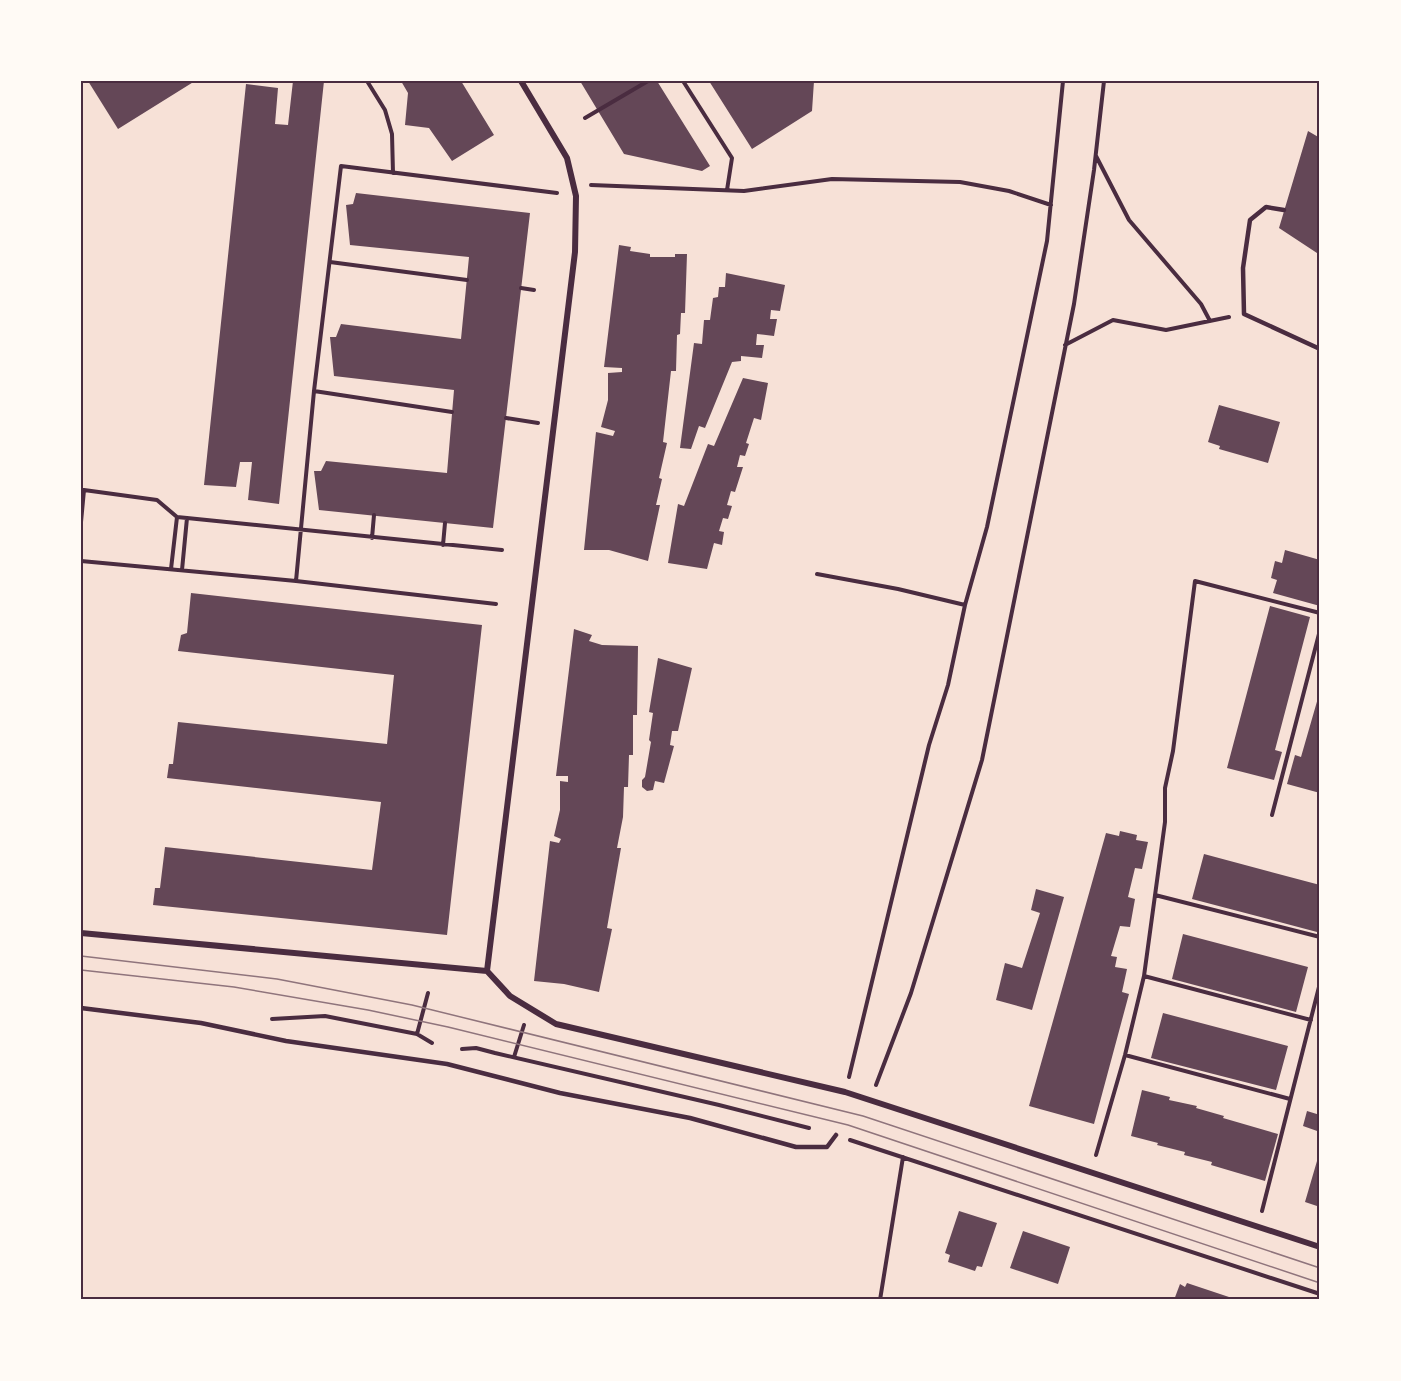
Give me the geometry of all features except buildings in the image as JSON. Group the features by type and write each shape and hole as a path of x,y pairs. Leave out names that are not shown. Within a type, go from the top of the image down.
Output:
{"street":[{"path":"487,971 575,252 576,196 567,158 521,81"},
{"path":"81,933 487,971 510,996 556,1024 845,1092 1320,1247"}],"lane":[{"path":"1284,210 1266,207 1250,220 1243,268 1244,314 1320,348"},
{"path":"81,1008 201,1023 286,1041 447,1064 560,1093 690,1118 796,1147 827,1148 836,1135"}],"path":[{"path":"367,81 385,110 392,134 393,173"},
{"path":"585,118 648,81"},
{"path":"683,81 732,158 727,190"},
{"path":"845,1092 924,766 948,685 965,605 987,527 1047,241 1063,81"},
{"path":"870,1100 912,993 982,760 1074,304 1096,155 1104,81"},
{"path":"1096,155 1129,220 1201,304 1210,321"},
{"path":"296,581 314,391 341,166 576,196"},
{"path":"590,185 744,191 832,179 960,182 1009,191 1051,205"},
{"path":"330,262 467,280"},
{"path":"521,288 534,290"},
{"path":"1065,345 1113,320 1166,330 1244,314"},
{"path":"314,391 452,412"},
{"path":"506,418 554,425"},
{"path":"81,522 82,490 157,500 177,517 502,550"},
{"path":"372,538 374,515"},
{"path":"171,569 177,517"},
{"path":"182,570 187,518"},
{"path":"443,545 445,523"},
{"path":"81,561 296,581 496,604"},
{"path":"818,574 898,589 965,605"},
{"path":"1096,1155 1125,1055 1144,976 1165,822 1165,788 1173,751 1195,581 1320,613"},
{"path":"1272,815 1320,630"},
{"path":"1155,895 1320,937"},
{"path":"1144,976 1311,1020"},
{"path":"1262,1211 1320,983"},
{"path":"417,1035 428,993"},
{"path":"268,1019 325,1016 417,1035 442,1046"},
{"path":"460,1049 477,1048 836,1135 1320,1294"},
{"path":"1125,1055 1290,1098"},
{"path":"880,1300 903,1157"}],"tram line":[{"path":"81,956 277,979 412,1005 863,1116 1320,1268"},
{"path":"81,970 234,987 368,1010 448,1027 848,1125 1320,1283"}]}
